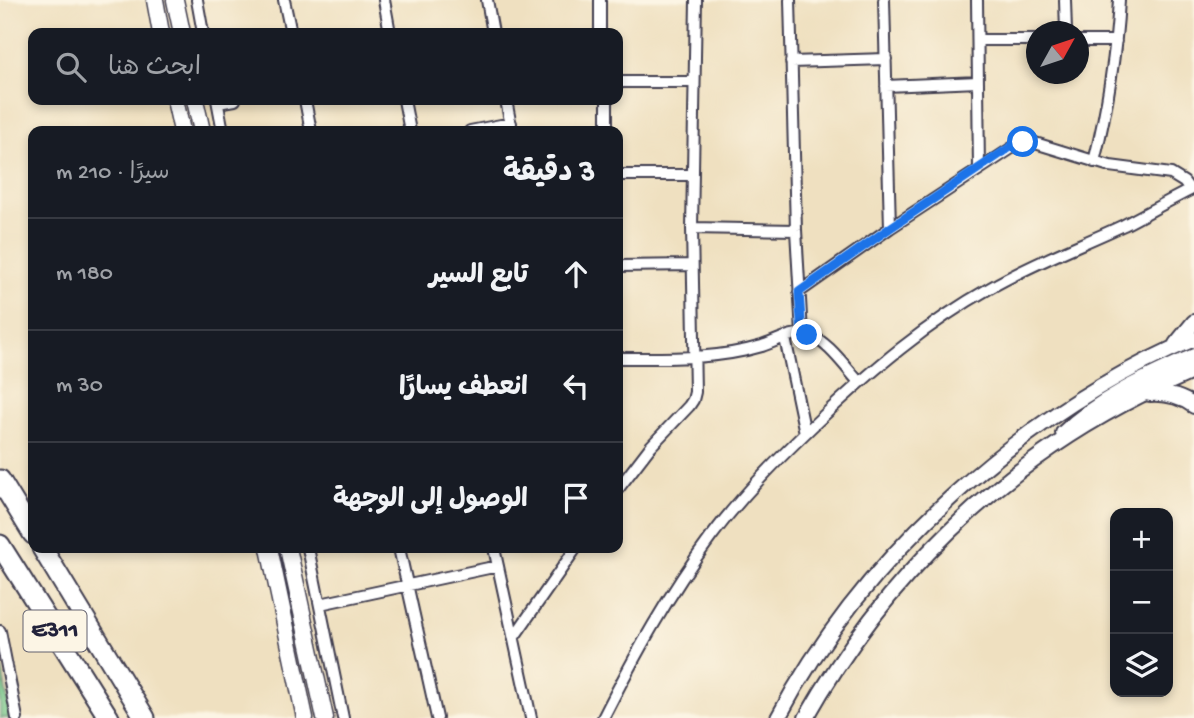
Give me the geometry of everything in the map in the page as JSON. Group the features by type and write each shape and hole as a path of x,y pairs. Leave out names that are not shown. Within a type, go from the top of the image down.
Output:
{"highway":[{"path":"0,480 28,526"},
{"name":"E311","path":"0,545 109,718"},
{"name":"E311","path":"45,553 145,718"}],"main road":[{"path":"155,0 161,28"},
{"path":"175,0 181,28"},
{"path":"176,105 181,126"},
{"path":"196,105 201,126"},
{"path":"270,553 305,718"},
{"path":"290,553 325,718"}],"street":[{"path":"197,0 202,28"},
{"path":"284,0 290,28"},
{"path":"384,0 389,28"},
{"path":"486,0 492,28"},
{"path":"600,0 600,28"},
{"path":"623,482 651,446 689,406 695,392 692,228 696,0"},
{"path":"790,0 796,230 802,334"},
{"path":"884,0 890,228"},
{"path":"977,0 979,169"},
{"path":"1065,0 1066,21"},
{"path":"1094,162 1105,114 1119,0"},
{"path":"978,40 1026,40"},
{"path":"1089,41 1116,41"},
{"path":"792,62 886,59"},
{"path":"623,82 694,82"},
{"path":"887,86 978,82"},
{"path":"218,105 222,126"},
{"path":"305,105 310,126"},
{"path":"405,105 409,126"},
{"path":"507,105 511,126"},
{"path":"607,105 607,126"},
{"path":"603,718 646,637 697,556 746,494 859,382 932,325 990,288 1193,189 1171,174 1094,162 1029,142 1012,146 799,292"},
{"path":"623,175 693,175"},
{"path":"692,228 796,230"},
{"path":"623,266 692,265"},
{"path":"1173,348 1194,322"},
{"path":"623,358 694,358 741,351 802,334 822,342 859,382"},
{"path":"785,338 806,433"},
{"path":"778,718 813,658 844,614 878,572 934,515 992,463 1054,416 1120,374 1194,339"},
{"path":"1040,456 1068,428 1099,404 1133,384 1194,356"},
{"path":"806,718 848,650 883,604 913,568 962,518 1040,456 1096,420 1141,395 1194,371"},
{"path":"1141,395 1167,394 1194,405"},
{"path":"309,553 343,718"},
{"path":"401,553 437,718"},
{"path":"495,553 531,718"},
{"path":"514,636 572,553"},
{"path":"320,604 498,566"},
{"path":"0,631 17,718"}],"green space":[{"path":"0,659 11,718 0,718"}],"route":[{"path":"807,335 802,334 799,292 1012,146 1023,142"}]}
